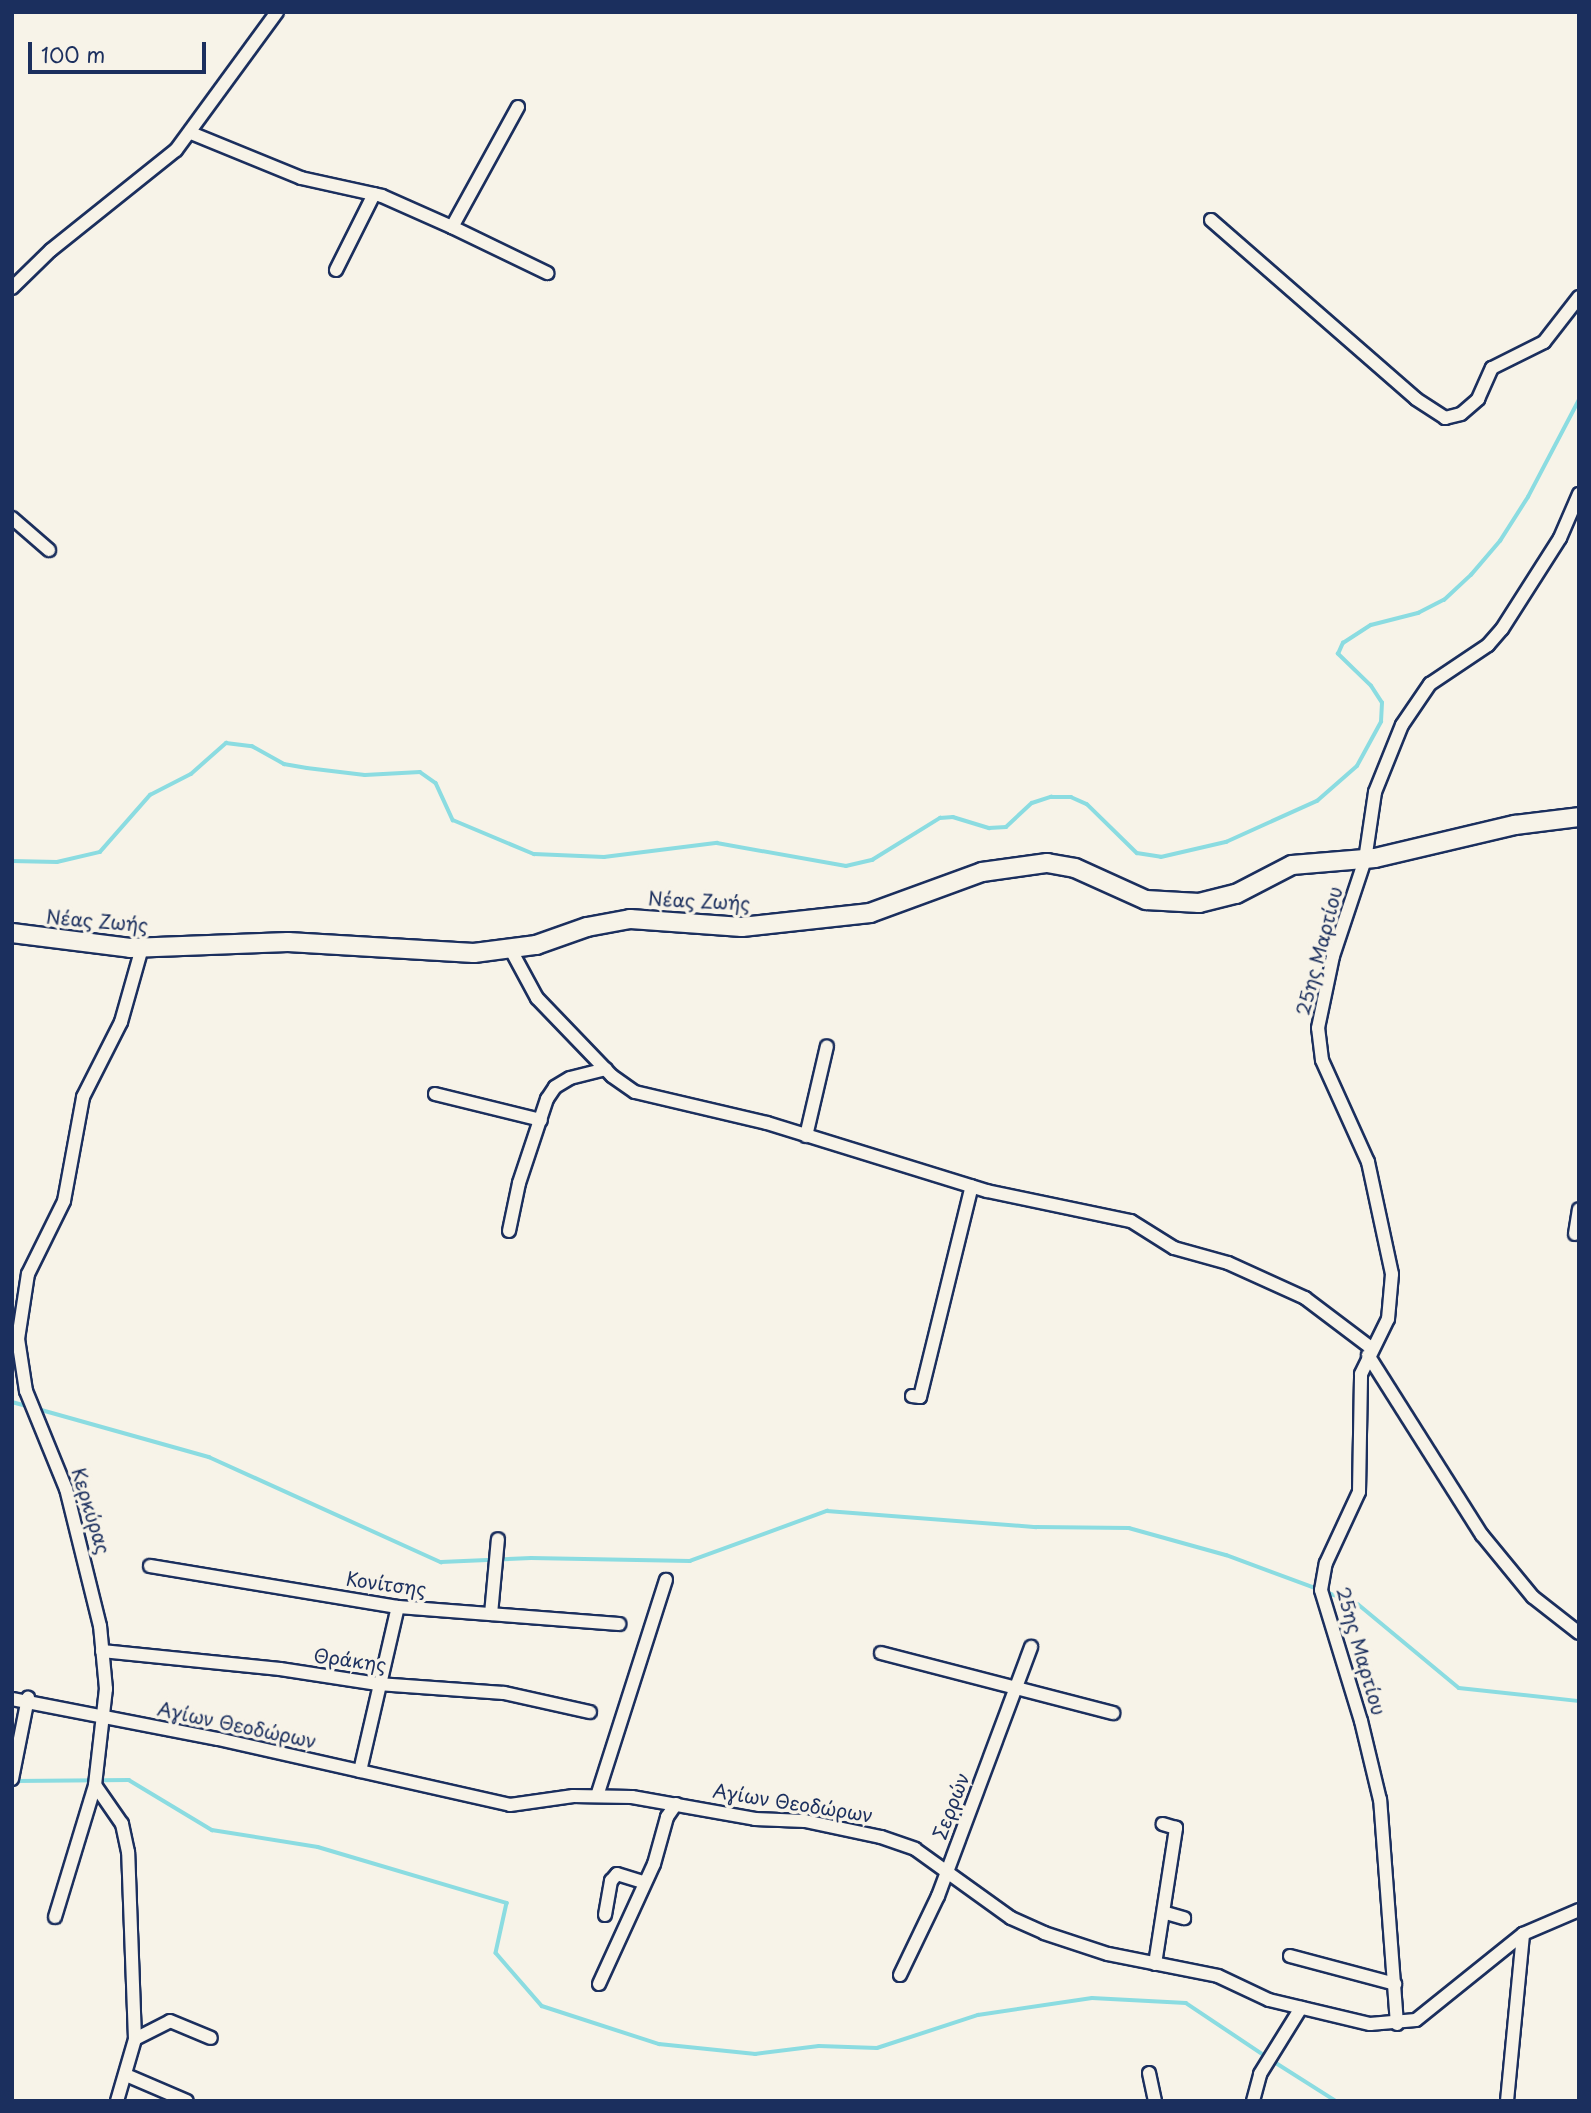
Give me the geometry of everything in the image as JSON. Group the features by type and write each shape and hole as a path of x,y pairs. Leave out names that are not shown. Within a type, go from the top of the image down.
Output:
{"street":[{"path":"12,288 51,250 160,166 191,133 277,12"},
{"path":"452,227 518,107"},
{"path":"191,133 301,178 373,194 452,227 547,273"},
{"path":"336,270 373,194"},
{"path":"1211,220 1416,399 1445,418 1461,414 1478,399 1492,368 1544,342 1579,297"},
{"name":"25ης Μαρτίου","path":"1397,2024 1376,1780 1321,1590 1326,1563 1359,1492 1359,1391 1369,1352 1391,1305 1389,1248 1368,1162 1318,1041 1333,956 1365,860 1374,792 1402,725 1430,684 1488,645 1502,629 1560,538 1579,494"},
{"path":"12,518 49,550"},
{"name":"Νέας Ζωής","path":"12,933 142,948 288,942 435,954 511,950 630,919 742,927 870,913 973,874 1025,865 1064,864 1146,900 1189,903 1225,898 1292,865 1365,860 1515,825 1579,817"},
{"name":"Κερκύρας","path":"55,1917 95,1785 106,1689 87,1562 66,1489 26,1391 18,1339 28,1274 64,1201 83,1097 121,1022 142,948"},
{"path":"511,950 537,998 622,1084 652,1098 806,1136 972,1186 1130,1221 1174,1248 1237,1266 1305,1298 1349,1327 1369,1352 1486,1541 1533,1597 1579,1633"},
{"path":"806,1136 827,1045"},
{"path":"509,1231 513,1206 541,1120 555,1087 606,1069"},
{"path":"435,1094 541,1120"},
{"path":"912,1396 920,1397 972,1186"},
{"path":"1575,1234 1579,1209"},
{"path":"491,1614 498,1539"},
{"name":"Κονίτσης","path":"150,1566 398,1607 619,1624"},
{"path":"597,1796 666,1580"},
{"path":"360,1771 398,1607"},
{"name":"Σερρών","path":"900,1975 947,1872 1031,1647"},
{"name":"Θράκης","path":"102,1651 281,1669 378,1685 504,1693 590,1712"},
{"path":"881,1653 1112,1713"},
{"path":"12,1779 28,1698"},
{"name":"Αγίων Θεοδώρων","path":"12,1699 28,1698 102,1717 510,1805 597,1796 676,1804 755,1819 805,1821 881,1837 915,1850 1027,1926 1108,1954 1218,1976 1269,2000 1370,2024 1397,2024 1431,2011 1524,1934 1579,1910"},
{"path":"95,1785 122,1824 128,1852 135,2039 117,2101"},
{"path":"599,1984 676,1804"},
{"path":"1155,1964 1166,1913 1176,1828 1163,1824"},
{"path":"605,1915 611,1881 617,1874 643,1882"},
{"path":"1166,1913 1184,1918"},
{"path":"1507,2101 1524,1934"},
{"path":"1290,1956 1395,1984"},
{"path":"1253,2101 1260,2074 1301,2008"},
{"path":"135,2039 170,2021 211,2038"},
{"path":"1149,2073 1155,2101"},
{"path":"126,2075 187,2101"}],"waterway":[{"path":"12,861 57,862 100,852 150,795 191,774 226,743 252,746 284,764 307,768 365,775 420,772 436,783 453,820 534,854 604,857 717,843 846,866 872,860 940,818 953,817 989,828 1006,827 1032,803 1051,797 1071,797 1087,804 1137,853 1161,857 1226,842 1317,801 1357,766 1381,722 1382,703 1371,686 1338,654 1343,643 1371,625 1418,613 1444,600 1471,575 1500,541 1528,497 1579,400"},
{"path":"12,1402 27,1406"},
{"path":"38,1409 209,1457 441,1562 531,1558 690,1561 827,1511 1036,1527 1129,1528 1226,1555 1318,1589"},
{"path":"1326,1592 1358,1604 1459,1688 1579,1701"},
{"path":"14,1781 129,1780 212,1830 318,1847 507,1903 496,1953 542,2006 659,2044 755,2054 819,2046 877,2048 978,2015 1092,1998 1186,2003 1267,2057"},
{"path":"1273,2061 1336,2101"}]}
